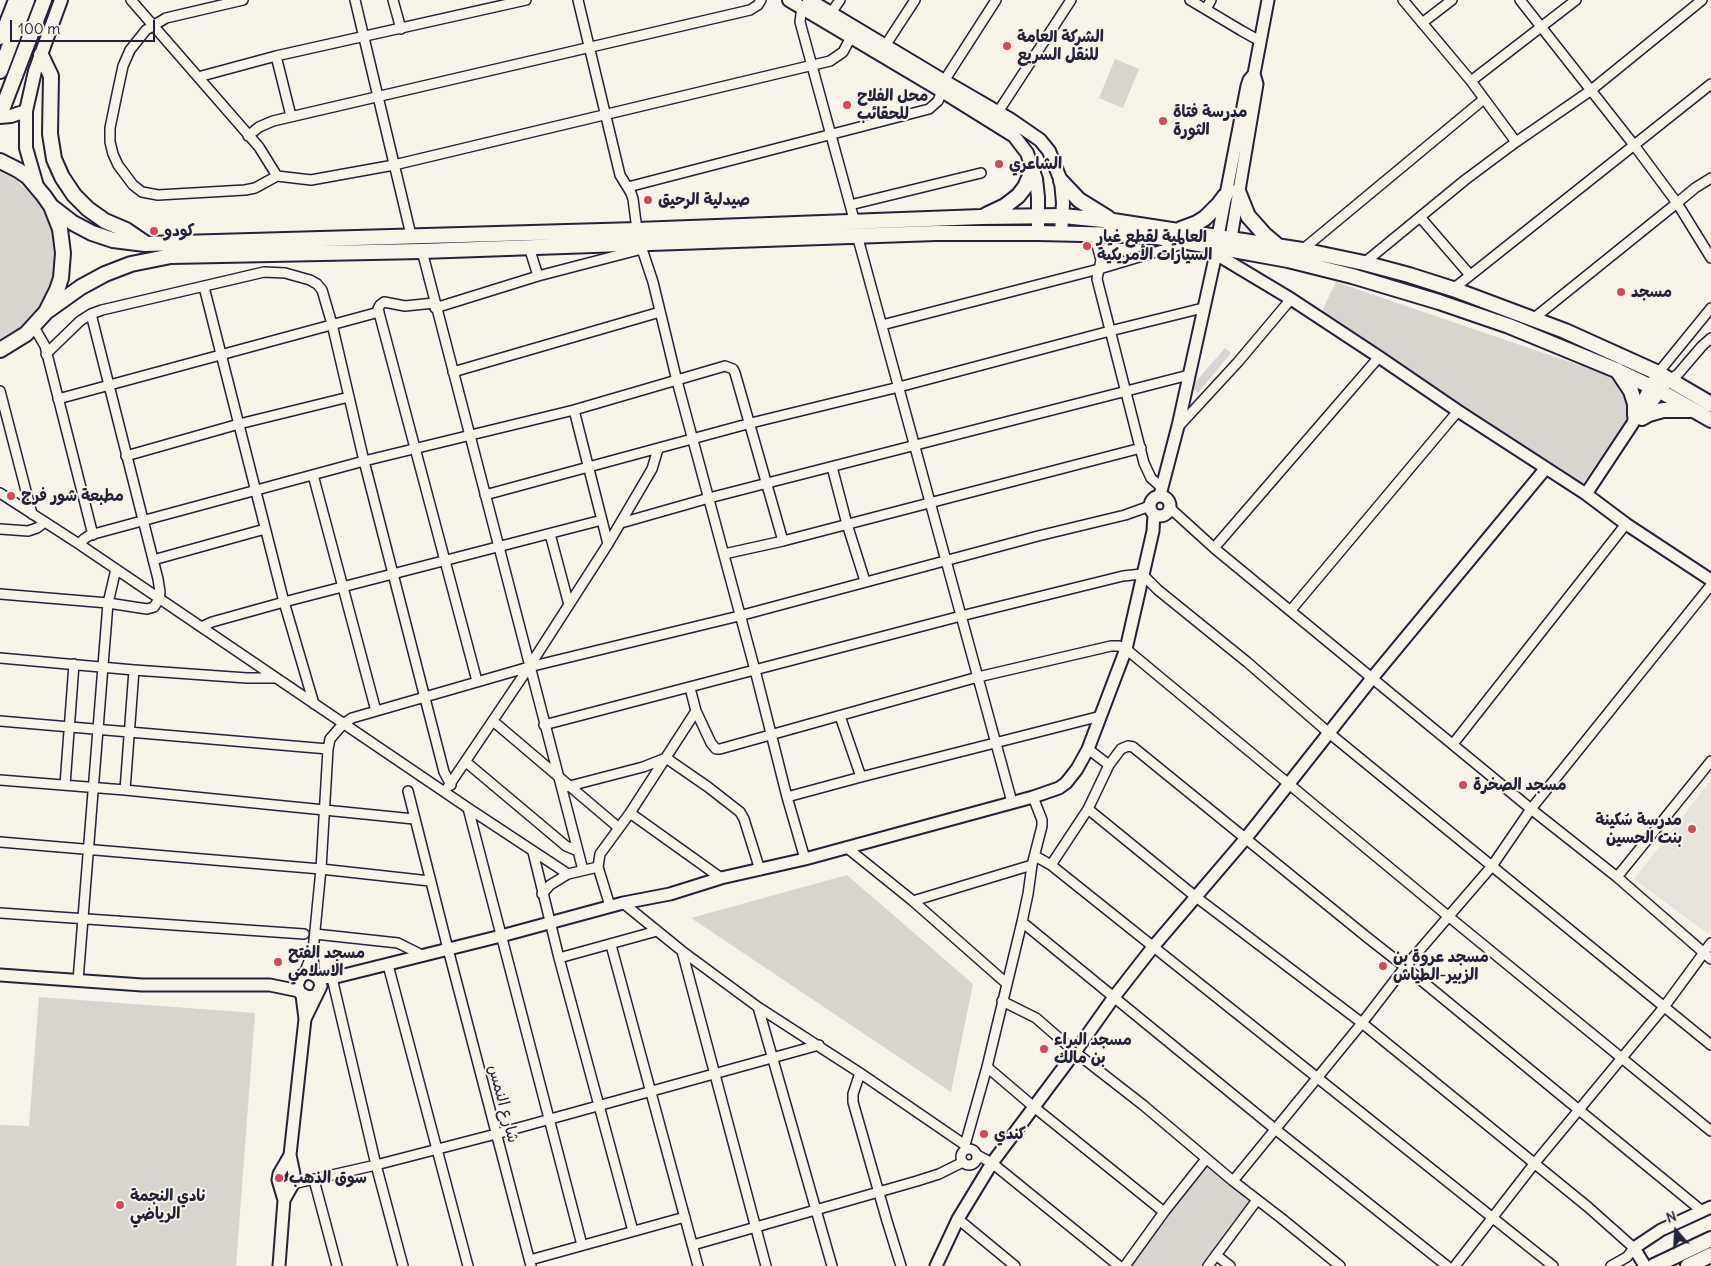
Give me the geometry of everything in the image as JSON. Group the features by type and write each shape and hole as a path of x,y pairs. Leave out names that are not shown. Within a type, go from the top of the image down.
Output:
{"main road":[{"path":"0,38 15,0"},
{"path":"0,71 27,0"},
{"path":"26,110 12,116 0,116 44,0"},
{"path":"36,186 26,148 26,110 31,84 61,0"},
{"path":"789,0 831,13 883,50 943,86 1014,136 1027,153 1034,168 1038,186 1038,233"},
{"path":"806,4 852,37 883,50"},
{"path":"41,55 51,76 50,134 54,159 62,177 88,209 105,221 126,230 145,244"},
{"path":"943,86 998,112 1026,129 1040,140 1049,151 1061,181 1063,216 1061,233"},
{"path":"0,161 18,170 36,186 51,206 58,223 62,241 63,266 57,290 46,312 34,327 17,341 0,350"},
{"path":"981,217 1005,206 1018,196 1025,187 1034,168"},
{"path":"1061,181 1079,200 1101,215 1113,220"},
{"path":"1179,230 1205,218 1231,193 1260,230 1277,246"},
{"path":"51,206 73,223 92,234 124,242 145,244 411,235 640,241"},
{"path":"46,312 81,287 105,274 130,264 157,257 209,254 422,251 530,247 856,229 981,217 1063,216 1113,220 1179,230 1221,244 1397,288 1508,326 1616,370 1656,389 1711,420"},
{"path":"856,229 1094,234 1151,237 1189,242 1277,246 1302,250 1409,274 1533,318 1664,376 1711,404"},
{"path":"1616,370 1631,391 1635,404 1636,419 1663,410 1695,411"},
{"path":"1654,1266 1711,1239"},
{"path":"1688,1266 1711,1255"}],"street":[{"path":"132,0 266,156 277,176"},
{"path":"243,0 173,15 153,24 140,36 126,58 110,128 110,142 112,154 129,181 142,192 158,196 250,189 277,176 311,180 394,165 830,61 840,56 852,37"},
{"path":"355,0 411,235"},
{"path":"393,0 401,29"},
{"path":"198,77 276,56 526,0"},
{"path":"578,0 620,175 628,186 633,199 640,241 653,282 692,438 805,859"},
{"path":"248,136 266,123 291,116 750,10 758,5 761,0"},
{"path":"831,13 840,0"},
{"path":"883,50 915,0"},
{"path":"628,186 929,109 938,101 943,86 996,0"},
{"path":"998,112 1071,0"},
{"path":"1190,0 1260,41"},
{"path":"1206,9 1211,0"},
{"path":"305,1019 297,985 388,965 610,906 670,894 721,878 805,859 1012,802 1033,798 1059,788 1066,783 1077,769 1088,749 1126,649 1153,531 1151,501 1160,491 1178,426 1204,308 1221,244 1231,193 1247,86 1254,74 1268,0"},
{"path":"1403,0 1471,81 1516,142"},
{"path":"1422,23 1452,0"},
{"path":"1520,0 1634,145 1676,203 1711,258"},
{"path":"1471,81 1576,0"},
{"path":"1364,263 1516,142 1590,90 1702,0"},
{"path":"806,4 801,14 800,22 1012,802"},
{"path":"276,56 291,116"},
{"path":"1453,289 1711,84"},
{"path":"1302,250 1484,99"},
{"path":"850,205 981,173"},
{"path":"1533,318 1695,188 1711,178"},
{"path":"1420,217 1470,275"},
{"path":"1094,234 1101,260 1097,279 1147,470 1160,491 1168,499 1170,508 1214,548 1617,877 1711,959"},
{"path":"477,682 379,312 380,304 384,302 415,306 435,305 538,276 640,241"},
{"path":"882,325 1099,269 1189,242"},
{"path":"1221,244 1291,299 1586,494 1626,524 1711,580"},
{"path":"530,247 538,276"},
{"path":"422,251 544,726 559,777"},
{"path":"46,354 76,325 91,314 271,272 284,273 310,280 317,284 322,290 332,324 364,462 447,788"},
{"path":"204,287 284,602 314,704"},
{"path":"1178,426 1232,368 1291,299"},
{"path":"485,494 589,468 692,438 899,387 1204,308"},
{"path":"1586,494 1656,389 1683,342 1711,308"},
{"path":"58,399 379,312"},
{"path":"453,372 660,312"},
{"path":"0,594 108,603 147,609 154,607 160,599 160,586 91,314"},
{"path":"34,327 42,340 46,354 93,534"},
{"path":"1664,376 1678,374 1711,338"},
{"path":"1683,342 1696,353"},
{"path":"1214,548 1379,357"},
{"path":"79,544 93,534 313,475 574,410 725,366 730,366 735,373 784,541"},
{"path":"621,523 709,498 1189,375"},
{"path":"0,391 32,514"},
{"path":"126,456 239,424 349,397"},
{"path":"574,410 608,544"},
{"path":"1291,610 1458,411"},
{"path":"724,554 784,541 1141,448"},
{"path":"447,788 529,667 608,544 652,469 658,449"},
{"path":"832,467 865,581"},
{"path":"936,1266 958,1219 992,1163 1114,997 1153,947 1246,838 1373,678 1546,468"},
{"path":"313,475 376,711"},
{"path":"0,493 201,626 343,724 447,788 468,808 568,874"},
{"path":"403,1266 376,1165 317,980 313,951 321,869 328,749 330,739 343,724 352,718 529,667 739,616 865,581 1125,515 1152,510 1164,515 1170,508"},
{"path":"201,626 284,602 602,520"},
{"path":"0,529 28,531 38,528 45,522"},
{"path":"1453,744 1626,524"},
{"path":"153,560 265,529"},
{"path":"550,534 569,605"},
{"path":"78,981 108,603 116,569"},
{"path":"544,726 961,616 1123,576 1142,574"},
{"path":"1142,574 1158,590 1247,662 1329,733 1711,1045"},
{"path":"1233,1181 1362,1024 1405,966 1492,866 1532,809 1711,585"},
{"path":"690,688 696,711 710,743 716,749 725,749 771,734 978,677 1111,646 1119,646 1126,649 1711,1131"},
{"path":"0,658 134,670 274,678"},
{"path":"65,785 74,664"},
{"path":"125,790 134,670"},
{"path":"610,906 598,867 600,854 630,813 696,711"},
{"path":"840,716 861,777"},
{"path":"787,797 1101,716"},
{"path":"0,721 328,749"},
{"path":"492,721 559,777 566,787 619,828"},
{"path":"1051,865 1088,810 1109,766 1121,749 1128,746 1133,747 1405,966 1579,1110 1707,1209 1661,1230 1634,1248 1627,1257 1611,1266"},
{"path":"1088,749 1109,766"},
{"path":"566,787 643,767 666,758"},
{"path":"666,758 740,812 760,870"},
{"path":"1617,877 1711,761"},
{"path":"466,762 566,846 578,851"},
{"path":"0,780 125,790 414,819"},
{"path":"566,787 583,870"},
{"name":"شارع النمس","path":"408,791 530,1263"},
{"path":"978,1155 977,1160 973,1164 968,1165 963,1162 961,1155 965,1147 987,1067 1022,922 1033,860 1042,826 1042,820 1033,798"},
{"path":"468,808 582,1246"},
{"path":"1088,810 1196,897 1362,1024 1588,1207 1634,1248 1645,1266"},
{"path":"630,813 721,878"},
{"path":"0,842 88,851 321,869 430,881"},
{"path":"846,847 913,901 1006,983"},
{"path":"533,852 542,894 633,1231"},
{"path":"913,901 1033,860 1051,865 1317,1078 1369,1117 1553,1266"},
{"path":"542,894 550,885 568,874 598,867"},
{"path":"623,903 682,951 758,1007 860,1073 965,1147 973,1149 978,1155 992,1163 1119,1266"},
{"path":"0,913 304,934"},
{"path":"1022,922 1275,1129 1447,1266"},
{"path":"559,958 657,931"},
{"path":"315,934 398,943 422,955"},
{"path":"1456,1266 1534,1164 1664,1007 1711,943"},
{"path":"611,945 698,1266"},
{"path":"682,951 766,1266"},
{"path":"388,965 468,1266"},
{"path":"0,975 142,985 270,985 317,980"},
{"path":"270,985 308,997 317,980"},
{"path":"284,1200 293,1184 294,1172 290,1155 305,1019 317,980"},
{"path":"1002,1001 1036,1018 1206,1159 1340,1266"},
{"path":"758,1007 832,1266"},
{"path":"279,1184 293,1184 437,1150 819,1046"},
{"path":"987,1067 1164,1212"},
{"path":"860,1073 852,1094 853,1102 901,1266"},
{"path":"279,1266 284,1200 279,1184 279,1174 290,1155"},
{"path":"1125,1266 1206,1159"},
{"path":"693,1245 939,1174 963,1162"},
{"path":"282,1169 311,1180 336,1266"},
{"path":"1208,1266 1257,1200"},
{"path":"530,1263 582,1246 685,1217"},
{"path":"958,1219 1015,1266"},
{"path":"1216,1256 1230,1266"}],"shaded area":[{"path":"1115,59 1139,69 1123,108 1099,98"},
{"path":"0,172 15,179 38,201 53,230 56,262 49,294 33,319 10,339 0,342"},
{"path":"1336,282 1611,376 1629,399 1628,420 1582,484 1321,313"},
{"path":"1225,348 1231,353 1198,393 1191,387"},
{"name":"مدرسة سُكينة بنت الحسين","path":"1711,780 1711,929 1708,934 1634,879"},
{"path":"847,875 973,984 951,1092 691,918"},
{"path":"39,997 255,1013 236,1266 0,1266 0,1125 29,1126"},
{"path":"1207,1160 1257,1200 1208,1266 1125,1266"}],"place":[{"name":"الشركة العامة للنقل السريع","path":"1007,46"},
{"name":"محل الفلاح للحقائب","path":"847,105"},
{"name":"مدرسة فتاة الثورة","path":"1163,121"},
{"name":"الشاعري","path":"999,164"},
{"name":"صيدلية الرحيق","path":"648,200"},
{"name":"كودو","path":"154,231"},
{"name":"العالمية لقطع غيار السيارات الأمريكية","path":"1087,246"},
{"name":"مسجد","path":"1621,292"},
{"name":"مطبعة شور فرج","path":"11,496"},
{"name":"مسجد الصخرة","path":"1463,785"},
{"name":"مدرسة سُكينة بنت الحسين","path":"1692,829"},
{"name":"مسجد الفتح الاسلامي","path":"278,962"},
{"name":"مسجد عروة بن الزبير-الطياش","path":"1383,966"},
{"name":"مسجد البراء بن مالك","path":"1044,1049"},
{"name":"كندي","path":"984,1134"},
{"name":"سوق الذهب","path":"279,1178"},
{"name":"نادي النجمة الرياضي","path":"120,1205"}]}
